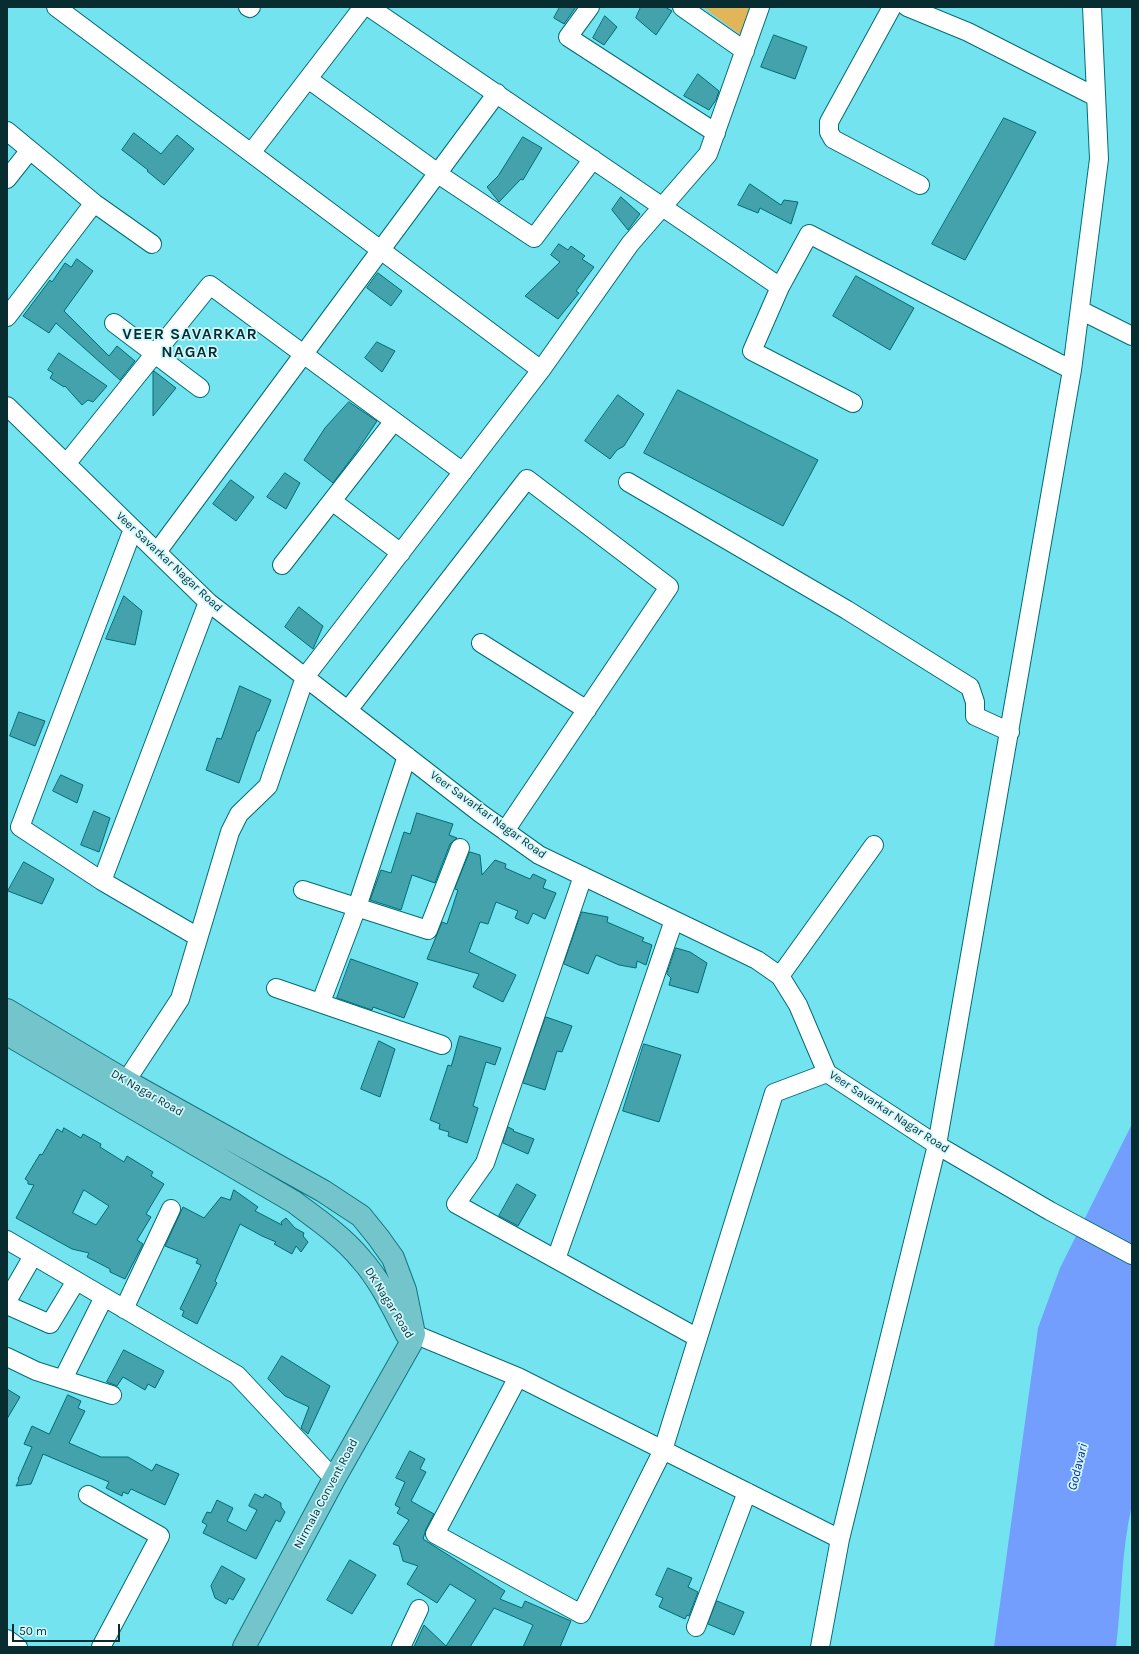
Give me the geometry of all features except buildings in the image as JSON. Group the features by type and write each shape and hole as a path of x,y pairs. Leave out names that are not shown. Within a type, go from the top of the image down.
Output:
{"main road":[{"name":"DK Nagar Road","path":"7,1010 126,1081 323,1191 361,1216 393,1258 405,1290 413,1338"},
{"name":"DK Nagar Road","path":"7,1034 294,1202 335,1232 362,1260 413,1338"},
{"name":"Nirmala Convent Road","path":"244,1647 334,1479 413,1338"}],"street":[{"path":"56,7 541,370"},
{"path":"251,153 363,7"},
{"path":"369,7 593,158 780,287"},
{"path":"590,7 568,37 716,133"},
{"path":"682,7 745,51"},
{"path":"126,1081 180,999 230,832 239,814 268,786 305,677 541,370 630,244 708,154 760,7"},
{"path":"892,7 829,122 829,132 833,139 920,185"},
{"path":"907,7 968,32 1096,97"},
{"path":"820,1647 840,1539 937,1145 1072,370 1099,159 1092,7"},
{"path":"308,79 438,174 534,238 593,158"},
{"path":"157,552 497,93"},
{"path":"7,131 94,203 152,244"},
{"path":"7,179 30,150"},
{"path":"7,317 94,203"},
{"path":"853,403 752,351 780,287 810,234 1072,370"},
{"path":"66,464 210,285 463,472"},
{"path":"1080,310 1132,336"},
{"path":"114,323 200,388"},
{"name":"Veer Savarkar Nagar Road","path":"7,406 208,602 505,831 539,855 757,960 780,976 798,1005 827,1073 937,1145 1050,1211 1132,1255"},
{"path":"282,565 394,421"},
{"path":"348,710 527,478 669,587 505,831"},
{"path":"628,482 847,610 970,686 976,702 975,716 1010,732"},
{"path":"332,501 401,553"},
{"path":"133,529 20,827 102,881 198,937"},
{"path":"102,881 208,602"},
{"path":"481,643 587,710"},
{"path":"321,1002 357,907 407,756"},
{"path":"780,976 874,845"},
{"path":"303,890 428,930 460,848"},
{"path":"583,876 485,1163 456,1204 698,1338"},
{"path":"556,1259 674,920"},
{"path":"276,988 321,1002 442,1045"},
{"path":"518,1377 435,1534 581,1614 663,1450 774,1094 827,1073"},
{"path":"124,1309 171,1209"},
{"path":"7,1240 237,1375 334,1479"},
{"path":"33,1256 7,1303 50,1324 76,1281"},
{"path":"63,1379 104,1297"},
{"path":"413,1338 518,1377 840,1539"},
{"path":"7,1357 36,1371 112,1395"},
{"path":"696,1627 747,1492"},
{"path":"88,1495 160,1536 102,1647"},
{"path":"402,1647 419,1609"},
{"path":"7,1638 18,1647"}],"shaded area":[{"path":"703,7 752,7 742,36"}],"water":[{"name":"Godavari","path":"1132,1124 1132,1505 1128,1522 1116,1647 994,1647 1038,1328 1060,1268"}],"district":[{"name":"VEER SAVARKAR NAGAR","path":"190,343"}]}
